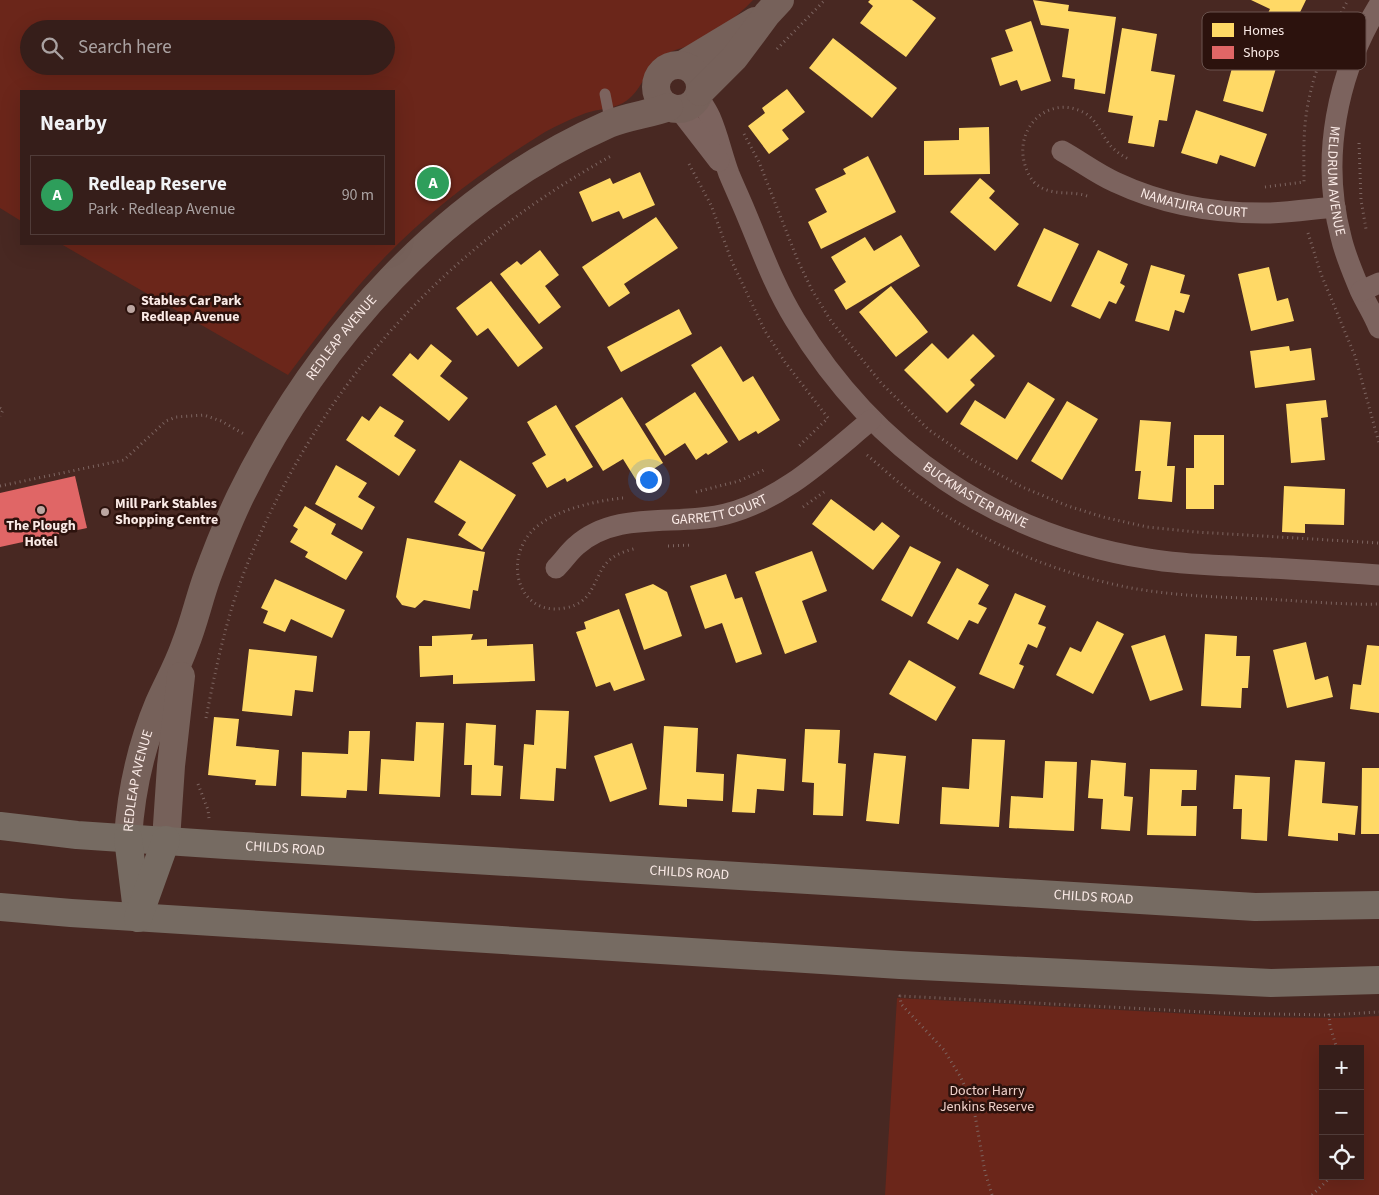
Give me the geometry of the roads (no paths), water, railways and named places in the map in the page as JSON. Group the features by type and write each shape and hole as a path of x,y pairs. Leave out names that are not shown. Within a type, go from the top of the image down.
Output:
{"main road":[{"name":"CHILDS ROAD","path":"0,826 77,835 212,844 1255,907 1379,905"},
{"name":"REDLEAP AVENUE","path":"128,838 138,918"},
{"name":"REDLEAP AVENUE","path":"138,918 166,840"},
{"path":"0,907 138,918 890,964 1271,984 1379,980"}],"street":[{"name":"MELDRUM AVENUE","path":"1366,28 1379,5"},
{"name":"REDLEAP AVENUE","path":"128,838 134,780 144,744 158,704 185,645 207,577 240,498 267,447 315,370 391,279 429,242 473,206 516,176 560,150 611,124 680,98 700,85 695,72 682,65 773,7"},
{"name":"REDLEAP AVENUE","path":"680,98 735,57 773,7"},
{"name":"MELDRUM AVENUE","path":"1347,70 1339,100 1333,137 1332,178 1335,207 1340,236 1370,287 1379,328"},
{"name":"BUCKMASTER DRIVE","path":"680,98 710,117 729,173 765,262 794,320 826,368 871,420 909,454 966,494 1028,524 1086,546 1151,560 1188,564 1379,575"},
{"name":"NAMATJIRA COURT","path":"1062,151 1113,181 1170,203 1235,213 1272,213 1335,207"},
{"name":"GARRETT COURT","path":"556,568 576,546 594,533 611,526 635,522 702,519 727,514 775,496 798,480 871,420"},
{"name":"REDLEAP AVENUE","path":"166,840 177,702 185,645"}],"lane":[{"path":"605,94 611,124"}],"place":[{"name":"Redleap Reserve","path":"433,183"},
{"name":"Stables Car Park Redleap Avenue","path":"131,309"},
{"name":"The Plough Hotel","path":"41,510"},
{"name":"Mill Park Stables Shopping Centre","path":"105,512"}],"park label":[{"name":"Doctor Harry Jenkins Reserve","path":"987,1100"}]}
